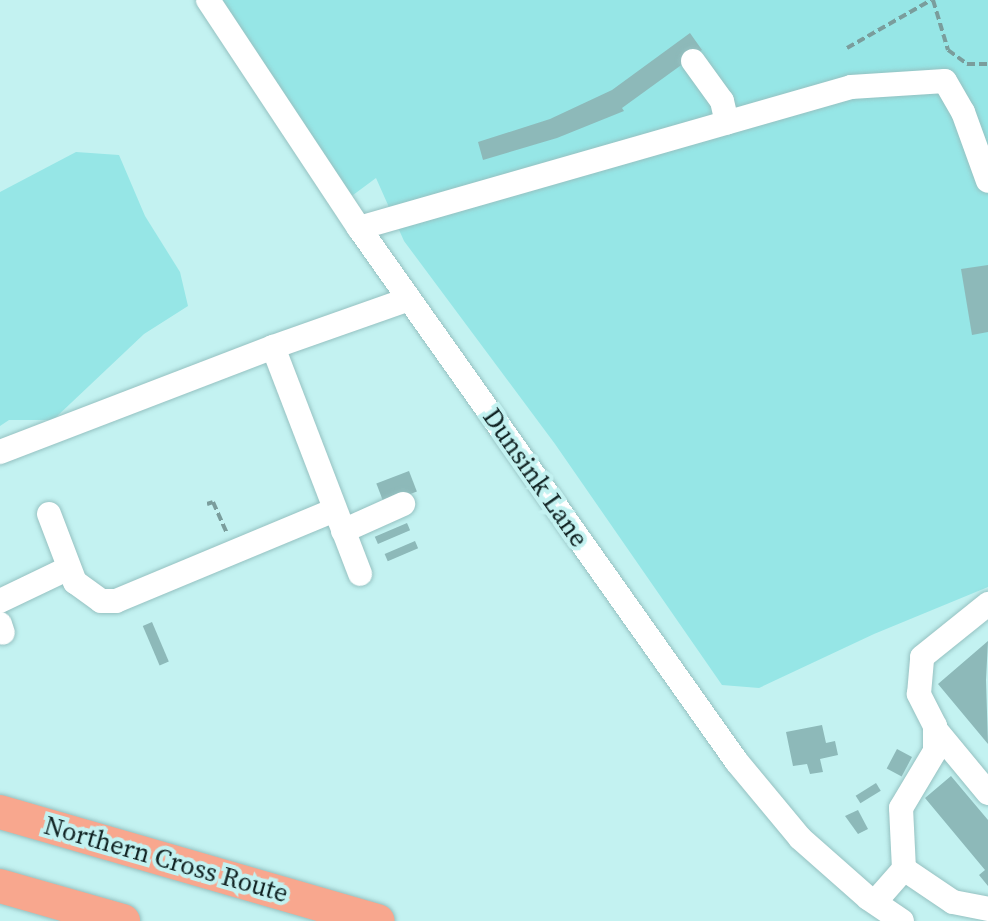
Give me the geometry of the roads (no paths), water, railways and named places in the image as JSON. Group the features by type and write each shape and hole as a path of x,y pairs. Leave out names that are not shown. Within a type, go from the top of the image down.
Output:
{"highway":[{"name":"Northern Cross Route","path":"0,812 378,921"},
{"path":"0,886 123,921"}],"street":[{"name":"Dunsink Lane","path":"208,0 359,228 737,762 800,838 902,921"},
{"path":"693,61 722,101 727,122"},
{"path":"359,228 851,87 945,81 963,112 988,181"},
{"path":"0,452 273,347 409,299"},
{"path":"273,347 360,574"},
{"path":"49,514 75,582 101,601 116,601 234,551 403,504"},
{"path":"0,601 69,568"},
{"path":"988,604 922,657 919,694 935,729 988,793"},
{"path":"875,902 904,869 901,808 935,751 935,729"},
{"path":"904,869 953,902 988,909"}]}
